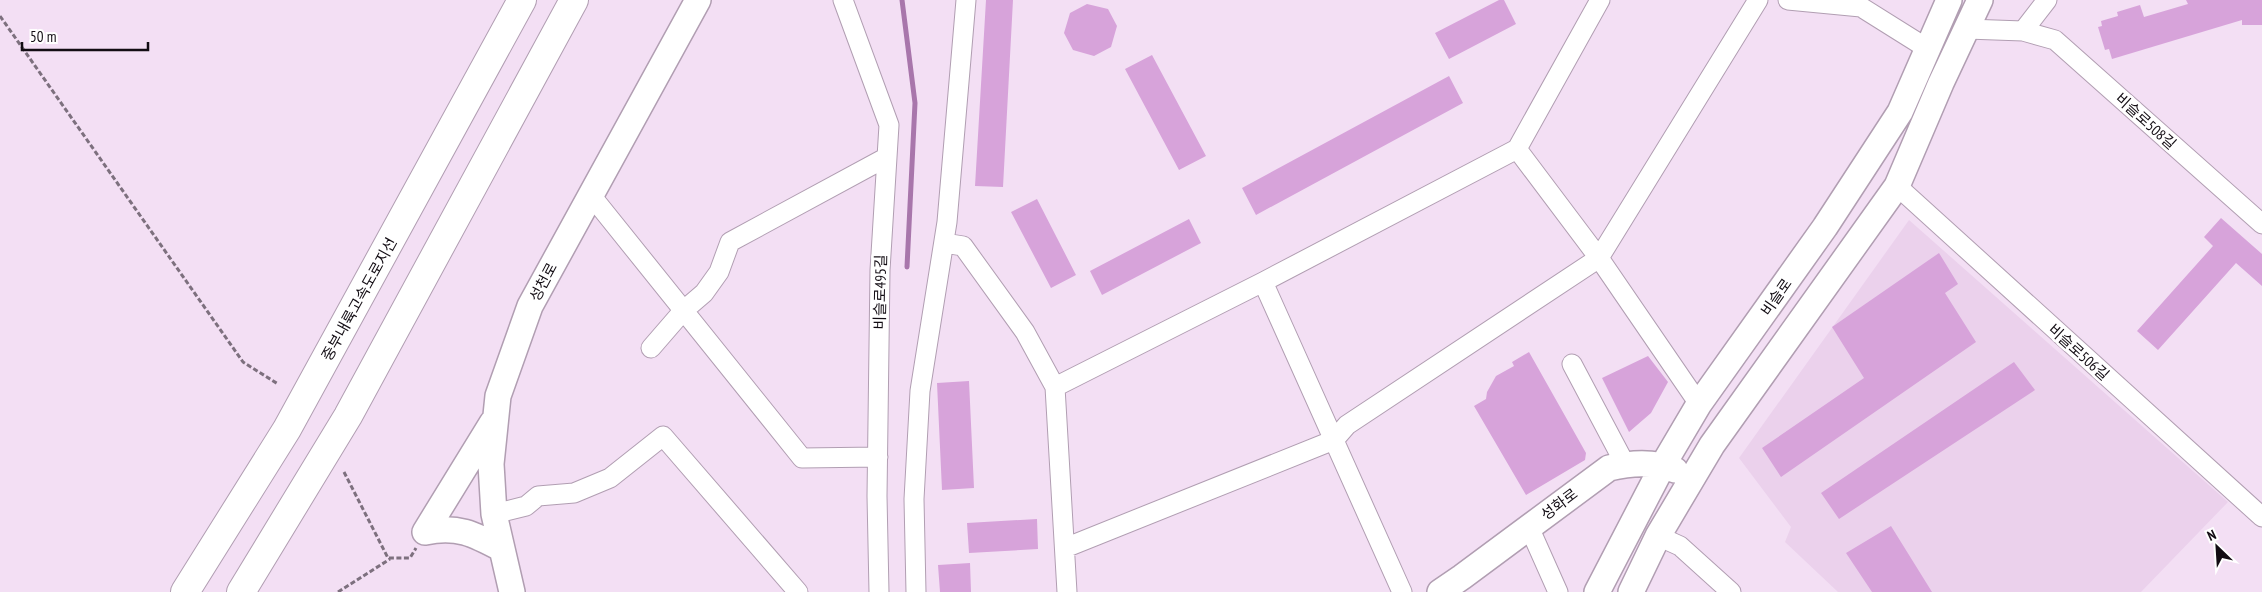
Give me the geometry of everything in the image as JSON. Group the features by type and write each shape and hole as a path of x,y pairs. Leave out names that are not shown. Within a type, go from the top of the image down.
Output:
{"highway":[{"name":"중부내륙고속도로지선","path":"185,592 287,429 522,0"},
{"path":"241,592 348,416 574,0"}],"main road":[{"name":"성천로","path":"512,592 494,514 491,464 494,419 498,396 530,306 698,0"},
{"name":"비슬로","path":"1597,592 1663,465 1699,404 1824,227 1900,112 1947,5"},
{"path":"1612,563 1635,584 1658,536 1712,445 1897,186 1974,15"},
{"path":"1736,354 1735,372 1724,398 1736,411"},
{"path":"425,532 494,419"},
{"name":"성화로","path":"1440,592 1608,468 1625,464 1663,465 1692,478"},
{"path":"425,532 440,529 458,530 474,534 502,549"}],"street":[{"name":"비슬로495길","path":"843,0 889,125 880,270 879,592"},
{"path":"916,592 914,499 920,392 944,243 966,0"},
{"path":"1055,387 1263,282 1516,149 1600,0"},
{"path":"1065,548 1334,440 1347,425 1598,258 1758,0"},
{"path":"1788,0 1860,7 1928,49"},
{"path":"2023,31 2047,0"},
{"name":"비슬로508길","path":"1974,15 2055,40 2262,224"},
{"path":"1516,149 1598,258 1699,404"},
{"path":"651,348 683,311 704,294 719,272 730,242 887,157"},
{"name":"비슬로506길","path":"1897,186 2262,517"},
{"path":"590,194 802,458 878,456"},
{"path":"944,243 963,246 1025,332 1055,387 1067,592"},
{"path":"1263,282 1402,592"},
{"path":"1572,364 1625,464"},
{"path":"494,514 526,506 538,496 574,493 610,478 663,436 798,592"},
{"path":"1529,527 1558,592"},
{"path":"1658,536 1680,546 1731,592"}],"path":[{"path":"0,16 243,362 278,384"},
{"path":"344,472 388,558"},
{"path":"338,592 388,558 410,558 425,532"}],"shaded area":[{"path":"1909,220 2228,502 2141,592 1838,592 1785,542 1791,527 1739,458"}],"building":[{"path":"986,0 1013,0 1003,187 975,186"},
{"path":"1499,0 1504,0 1516,24 1449,59 1435,33"},
{"path":"2186,0 2262,0 2262,25 2242,25 2242,20 2112,59 2109,49 2105,50 2098,27 2102,26 2101,21 2118,16 2117,12 2140,5 2144,17 2188,4"},
{"path":"1087,4 1108,9 1117,26 1111,47 1094,56 1073,50 1064,33 1070,13"},
{"path":"1152,55 1206,156 1179,170 1125,69"},
{"path":"1449,76 1463,103 1256,215 1242,188"},
{"path":"1037,199 1076,275 1051,288 1011,212"},
{"path":"2221,218 2262,254 2262,286 2236,263 2158,350 2137,331 2213,246 2204,237"},
{"path":"1189,219 1201,243 1102,295 1090,271"},
{"path":"1939,253 1958,284 1945,293 1976,342 1781,477 1762,448 1864,378 1832,327"},
{"path":"1529,352 1586,453 1585,460 1526,495 1474,406 1486,399 1487,392 1496,376 1514,366 1512,362"},
{"path":"1648,356 1668,382 1651,413 1629,432 1602,378"},
{"path":"2014,362 2035,390 1839,519 1821,493"},
{"path":"969,381 974,488 942,490 937,383"},
{"path":"1037,519 1038,549 969,553 967,523"},
{"path":"1891,526 1932,592 1872,592 1846,553"},
{"path":"970,563 971,592 940,592 938,565"}],"waterway":[{"path":"902,0 915,103 907,267"}]}
